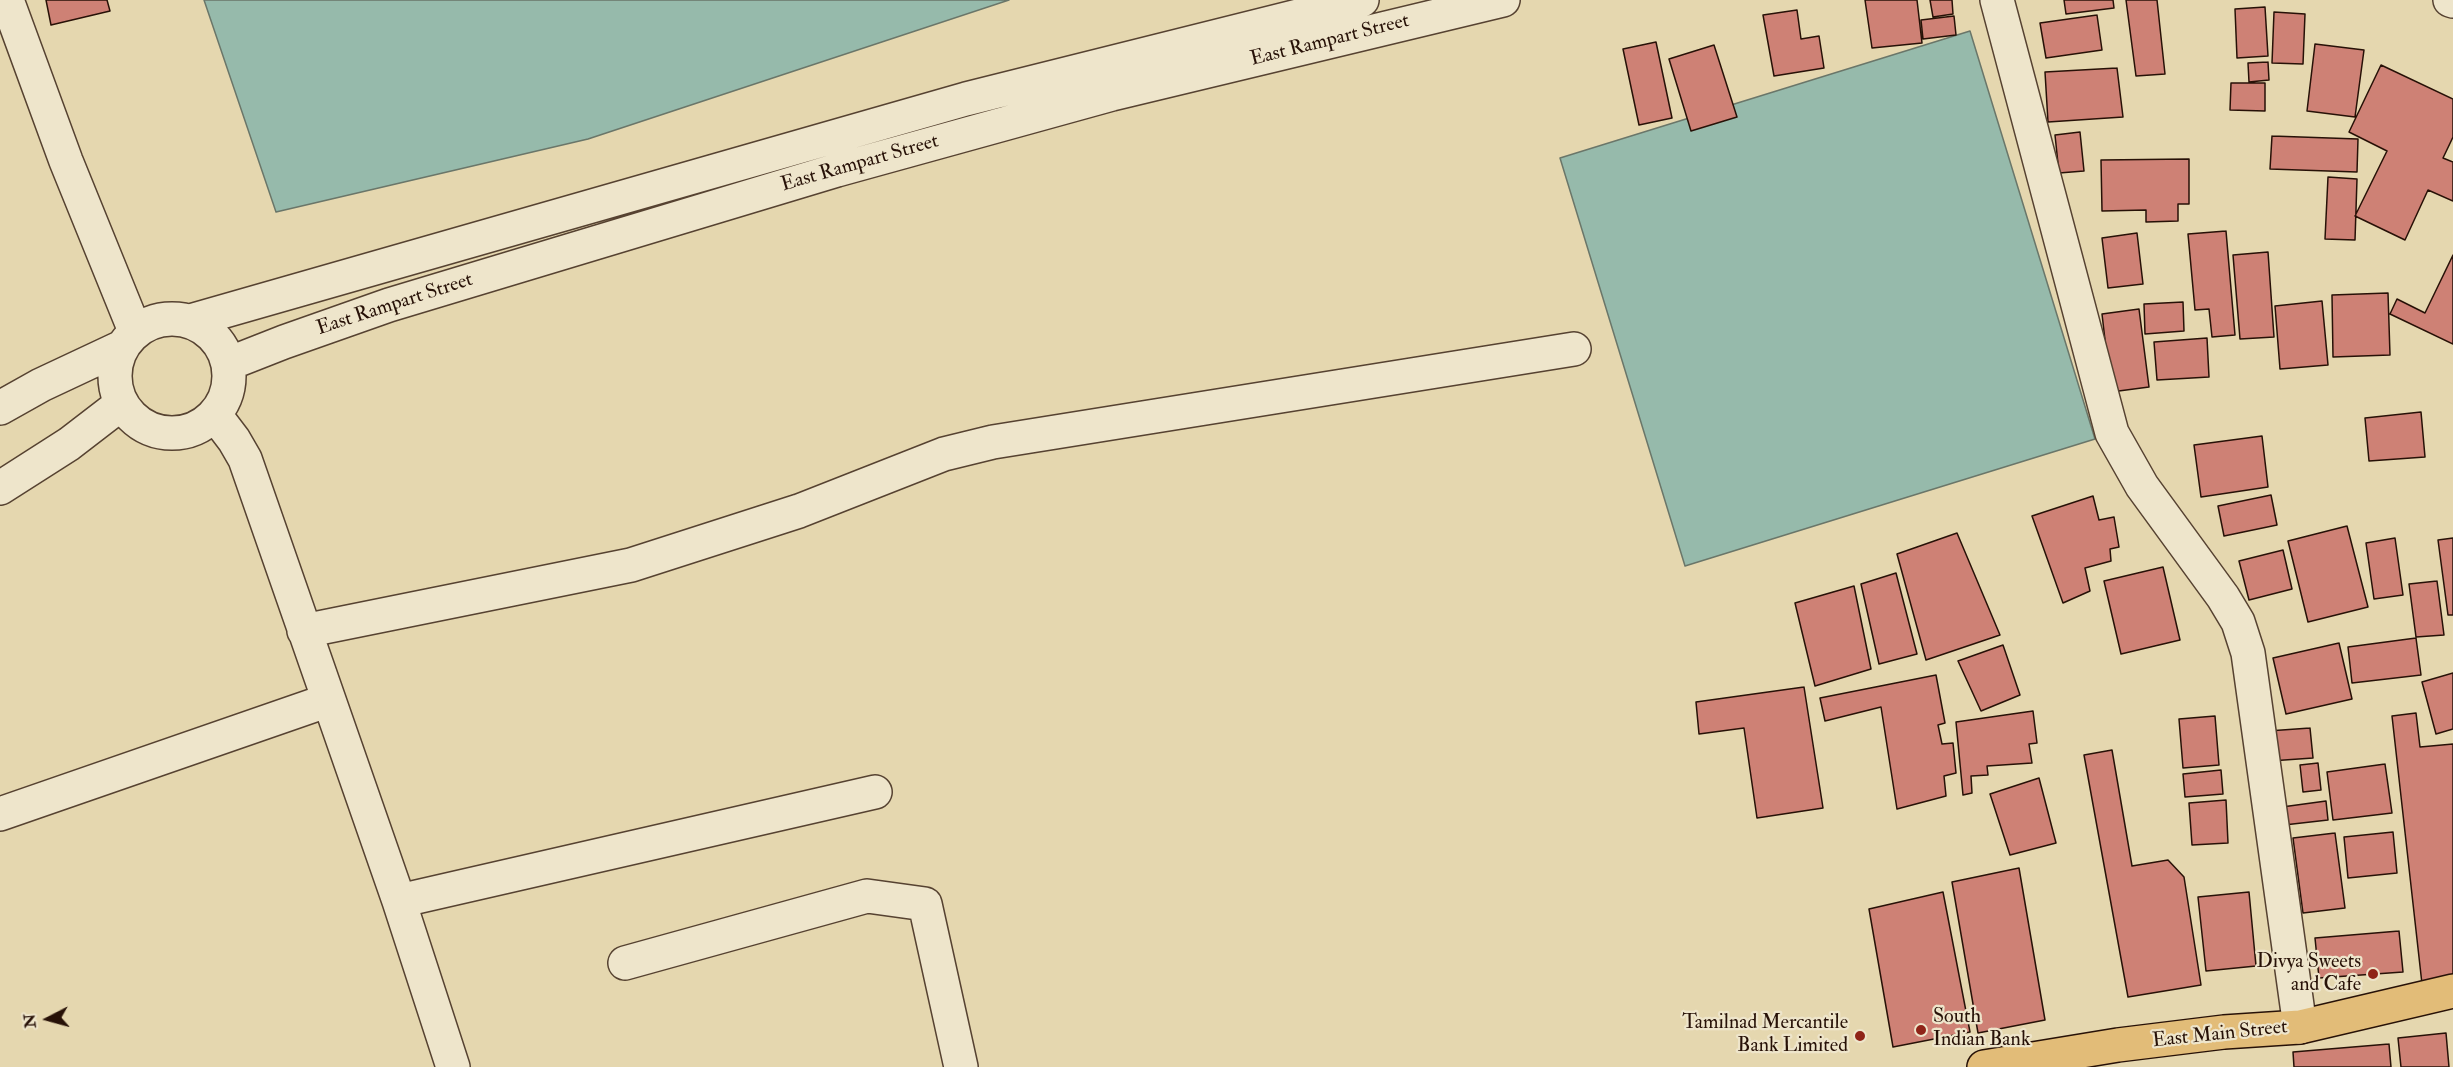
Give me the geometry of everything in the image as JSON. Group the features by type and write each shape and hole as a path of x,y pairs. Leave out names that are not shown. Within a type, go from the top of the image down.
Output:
{"main road":[{"name":"East Main Street","path":"1984,1067 2118,1045 2224,1032 2300,1027 2453,991"}],"street":[{"path":"0,408 128,339 152,321 171,318 190,321 208,330 221,345 228,364 229,382 225,400 215,415 184,433 165,434 148,429 133,418 122,404 115,385 115,365 128,339 7,0"},
{"path":"190,321 966,99 1362,0"},
{"name":"East Rampart Street","path":"228,364 389,305 849,167 1112,94 1503,0"},
{"path":"1996,0 2112,433 2142,486 2223,597 2238,622 2248,653 2300,1027"},
{"path":"304,631 632,565 799,512 944,454 993,442 1574,349"},
{"path":"0,488 69,444 122,404"},
{"path":"215,415 245,459 399,901 453,1067"},
{"path":"0,814 328,700"},
{"path":"399,901 875,792"},
{"path":"625,963 867,896 925,904 961,1067"}],"shaded area":[{"path":"204,0 1009,0 588,139 276,212"},
{"path":"1970,31 2095,439 1685,566 1560,158"}],"building":[{"path":"46,0 107,0 110,11 51,25"},
{"path":"1865,0 1917,0 1922,43 1872,48"},
{"path":"1930,0 1952,0 1953,14 1933,17"},
{"path":"2064,0 2113,0 2114,8 2066,14"},
{"path":"2126,0 2157,0 2165,74 2136,76"},
{"path":"2265,7 2268,56 2237,58 2235,9"},
{"path":"1797,10 1801,39 1819,36 1824,68 1774,76 1763,15"},
{"path":"2274,12 2305,14 2303,64 2272,63"},
{"path":"2097,15 2102,50 2046,58 2040,23"},
{"path":"1954,16 1956,35 1923,39 1921,20"},
{"path":"1656,42 1672,118 1639,125 1623,49"},
{"path":"2315,44 2364,50 2355,117 2307,111"},
{"path":"1714,45 1737,117 1691,131 1669,59"},
{"path":"2268,62 2269,80 2249,82 2248,63"},
{"path":"2381,65 2453,99 2453,137 2443,158 2453,162 2453,201 2428,190 2405,240 2355,216 2387,151 2349,132"},
{"path":"2117,68 2123,117 2048,122 2045,72"},
{"path":"2231,83 2265,83 2265,111 2230,110"},
{"path":"2080,132 2084,171 2059,173 2055,135"},
{"path":"2272,136 2358,139 2357,172 2270,169"},
{"path":"2189,159 2189,204 2178,204 2178,221 2146,222 2146,210 2102,211 2101,160"},
{"path":"2328,177 2357,179 2355,240 2325,239"},
{"path":"2226,231 2235,335 2212,337 2209,309 2195,310 2188,234"},
{"path":"2137,233 2143,284 2108,288 2102,238"},
{"path":"2268,252 2274,337 2240,339 2233,255"},
{"path":"2453,255 2453,344 2390,314 2397,299 2425,313"},
{"path":"2388,293 2390,355 2333,357 2332,295"},
{"path":"2322,301 2328,365 2280,369 2275,306"},
{"path":"2183,302 2184,331 2145,334 2144,304"},
{"path":"2139,309 2149,387 2111,392 2102,314"},
{"path":"2207,338 2209,377 2157,380 2154,342"},
{"path":"2421,412 2425,457 2369,461 2365,418"},
{"path":"2262,436 2268,487 2201,497 2194,445"},
{"path":"2271,495 2277,525 2224,536 2218,506"},
{"path":"2093,496 2099,520 2114,517 2119,547 2110,549 2111,561 2085,568 2090,591 2063,603 2032,516"},
{"path":"2347,526 2368,607 2308,622 2288,541"},
{"path":"1957,533 2000,635 1926,660 1897,554"},
{"path":"2395,538 2403,595 2374,599 2366,543"},
{"path":"2453,538 2453,615 2448,615 2438,540"},
{"path":"2283,550 2292,589 2249,600 2239,561"},
{"path":"2163,567 2180,640 2121,654 2104,581"},
{"path":"1896,573 1917,654 1879,664 1861,584"},
{"path":"2437,581 2444,635 2416,637 2409,584"},
{"path":"1854,586 1871,669 1815,686 1795,603"},
{"path":"2416,638 2421,675 2352,683 2348,647"},
{"path":"2339,643 2352,699 2286,714 2273,658"},
{"path":"2003,645 2020,695 1981,711 1958,661"},
{"path":"2453,673 2453,729 2436,734 2422,682"},
{"path":"1936,675 1945,723 1938,725 1942,744 1953,743 1956,773 1944,776 1946,796 1897,809 1881,707 1825,721 1820,698"},
{"path":"1804,687 1823,808 1757,818 1744,728 1699,734 1696,702"},
{"path":"2033,711 2037,743 2029,744 2032,763 1987,766 1988,775 1971,776 1972,793 1963,795 1956,722"},
{"path":"2416,713 2420,747 2453,744 2453,981 2422,984 2392,716"},
{"path":"2215,716 2219,765 2183,768 2179,719"},
{"path":"2310,728 2313,758 2270,761 2268,731"},
{"path":"2112,750 2132,866 2168,860 2184,877 2201,985 2128,997 2084,755"},
{"path":"2318,763 2321,790 2303,792 2300,765"},
{"path":"2385,764 2392,813 2333,820 2327,772"},
{"path":"2221,770 2223,794 2185,797 2183,774"},
{"path":"2039,778 2056,843 2010,855 1990,794"},
{"path":"2226,800 2228,843 2192,845 2189,803"},
{"path":"2326,801 2328,820 2284,825 2282,807"},
{"path":"2393,832 2397,873 2348,878 2344,837"},
{"path":"2335,833 2345,908 2303,913 2293,838"},
{"path":"2019,868 2045,1020 1978,1033 1952,882"},
{"path":"1943,892 1970,1032 1893,1047 1869,909"},
{"path":"2249,892 2256,966 2206,971 2198,897"},
{"path":"2399,931 2403,972 2319,978 2315,938"},
{"path":"2446,1033 2449,1067 2401,1067 2398,1038"},
{"path":"2389,1044 2391,1067 2294,1067 2293,1052"}],"place":[{"name":"Divya Sweets and Cafe","path":"2373,974"},
{"name":"South Indian Bank","path":"1921,1030"},
{"name":"Tamilnad Mercantile Bank Limited","path":"1860,1036"}]}
